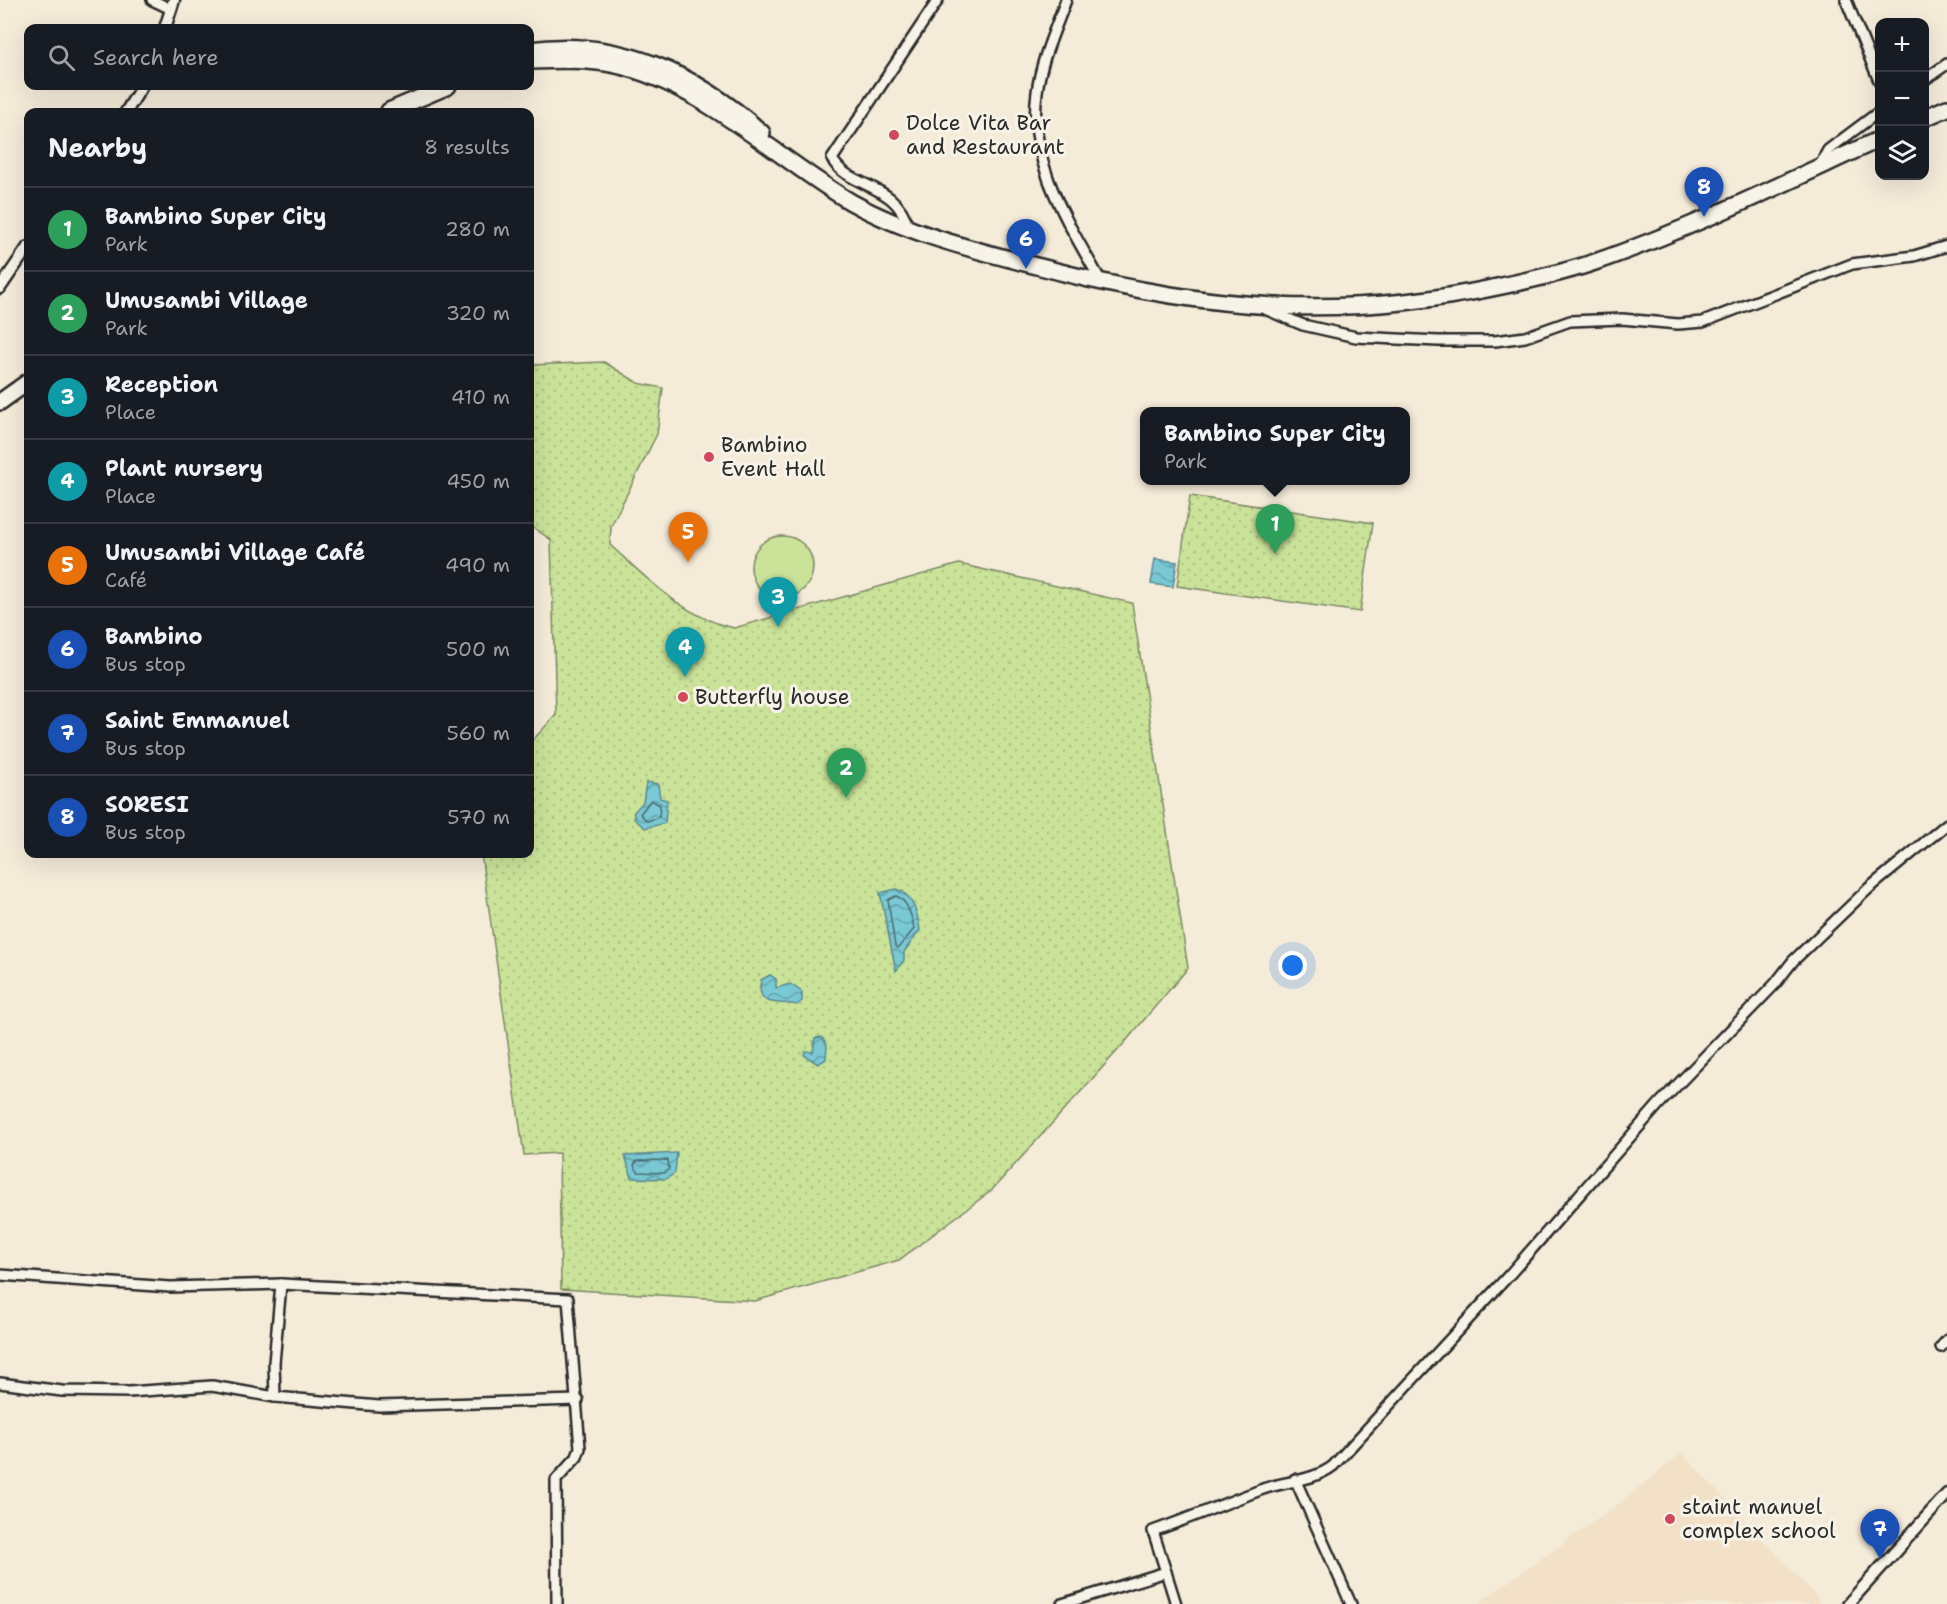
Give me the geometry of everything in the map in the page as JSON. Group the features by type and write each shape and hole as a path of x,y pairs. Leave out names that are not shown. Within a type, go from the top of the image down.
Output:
{"highway":[{"path":"534,50 563,47 596,49 660,66 720,98 795,164"},
{"path":"534,61 589,61 648,75 681,91 852,202 908,227 988,253 1102,283 1200,301 1257,306 1326,308 1435,300 1540,278 1594,262 1710,217 1875,141"},
{"path":"393,108 414,90"},
{"path":"397,108 439,90"},
{"path":"1929,116 1947,108"},
{"path":"0,402 24,385"}],"street":[{"path":"152,0 172,5 166,24"},
{"path":"908,227 905,214 892,199 843,171 832,159 938,0"},
{"path":"1065,0 1041,68 1036,93 1038,149 1047,179 1102,283"},
{"path":"1846,0 1875,72"},
{"path":"1929,77 1947,64"},
{"path":"128,108 140,90"},
{"path":"1819,167 1828,150 1875,115"},
{"path":"1257,306 1303,325 1356,337 1496,341 1525,337 1570,321 1622,319 1678,324 1703,322 1852,264 1914,256 1947,246"},
{"path":"0,288 24,253"},
{"path":"1176,1604 1153,1531 1295,1479 1319,1477 1333,1466 1510,1274 1659,1104 1775,984 1793,961 1861,896 1947,824"},
{"path":"0,1275 170,1287 281,1284 568,1299 578,1400 580,1452 556,1480 557,1604"},
{"path":"275,1397 274,1363 281,1284"},
{"path":"0,1383 62,1391 129,1392 212,1386 275,1397 379,1406 578,1400"},
{"path":"1295,1479 1351,1604"},
{"path":"1848,1604 1947,1494"},
{"path":"1062,1604 1166,1572"}],"shaded area":[{"name":"staint manuel complex school","path":"1682,1453 1817,1597 1818,1604 1477,1604 1616,1506"}],"green space":[{"path":"604,362 638,383 663,388 657,434 611,526 610,545 667,595 682,606 716,623 734,628 959,564 1132,603 1188,968 1120,1048 992,1190 899,1260 755,1301 561,1289 559,1153 524,1155 482,858 534,858 534,739 556,715 551,540 534,528 534,365"},
{"path":"1190,496 1373,523 1360,612 1177,586"},
{"path":"782,536 804,545 813,567 804,589 782,598 760,589 751,567 760,545"}],"water":[{"path":"1155,559 1177,562 1173,587 1151,584"},
{"path":"646,782 658,784 660,798 667,800 665,823 645,828 634,819 634,812 643,802"},
{"path":"896,889 911,900 920,930 904,952 904,960 896,971 880,893"},
{"path":"770,975 776,979 776,988 790,984 802,992 802,1001 797,1005 766,1000 760,989 761,980"},
{"path":"822,1037 827,1045 826,1059 818,1064 804,1055 805,1051 813,1052 815,1038"},
{"path":"677,1153 675,1173 666,1179 632,1178 625,1156"}],"place":[{"name":"Dolce Vita Bar and Restaurant","path":"894,135"},
{"name":"SORESI","path":"1704,217"},
{"name":"Bambino","path":"1026,269"},
{"name":"Bambino Event Hall","path":"709,457"},
{"name":"Bambino Super City","path":"1275,554"},
{"name":"Umusambi Village Café","path":"688,562"},
{"name":"Reception","path":"778,627"},
{"name":"Plant nursery","path":"685,677"},
{"name":"Butterfly house","path":"683,697"},
{"name":"Umusambi Village","path":"846,798"},
{"name":"staint manuel complex school","path":"1670,1519"},
{"name":"Saint Emmanuel","path":"1880,1559"}]}
